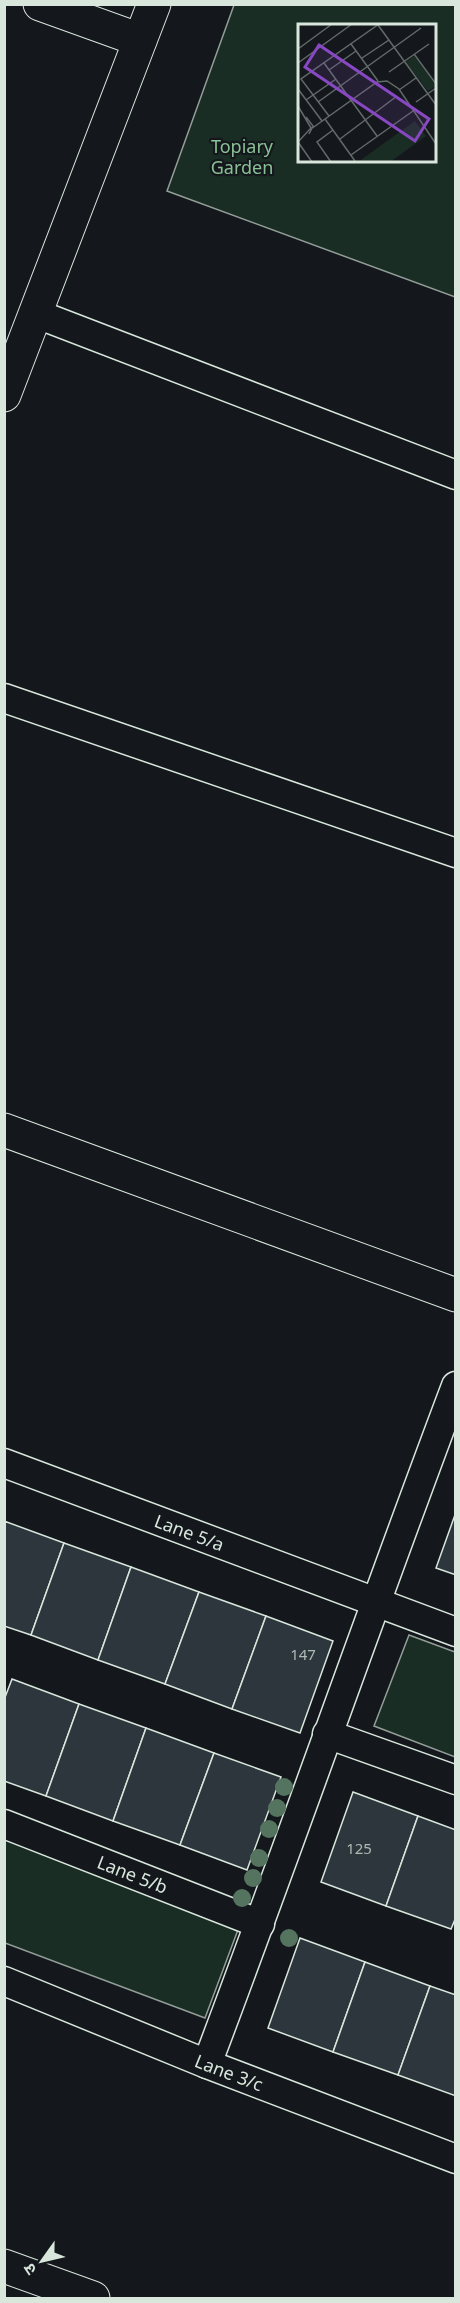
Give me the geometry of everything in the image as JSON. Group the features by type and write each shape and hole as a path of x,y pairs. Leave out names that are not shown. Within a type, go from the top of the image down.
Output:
{"street":[{"path":"40,4 140,40"},
{"path":"4,395 154,4"},
{"path":"37,314 456,475"},
{"path":"4,698 456,853"},
{"path":"4,1130 456,1294"},
{"path":"207,2064 456,1386"},
{"name":"Lane 5/a","path":"4,1463 456,1632"},
{"path":"327,1734 456,1780"},
{"name":"Lane 5/b","path":"4,1824 260,1924"},
{"name":"Lane 3/c","path":"4,1981 207,2064 456,2159"},
{"path":"4,2266 93,2298"}],"green space":[{"name":"Topiary Garden","path":"234,5 455,5 455,297 167,191"},
{"path":"409,1635 455,1652 455,1757 374,1726"},
{"path":"4,1839 239,1927 205,2018 5,1943"}],"building":[{"path":"456,1512 456,1575 436,1568"},
{"path":"4,1521 64,1543 31,1635 4,1626"},
{"path":"64,1543 131,1567 98,1660 31,1635"},
{"path":"131,1567 199,1592 165,1684 98,1660"},
{"path":"199,1592 266,1616 232,1709 165,1684"},
{"path":"266,1616 333,1641 300,1733 232,1709"},
{"path":"12,1679 79,1704 46,1796 4,1781 4,1700"},
{"path":"79,1704 146,1728 113,1821 46,1796"},
{"path":"146,1728 214,1753 180,1845 113,1821"},
{"path":"214,1753 281,1777 247,1870 180,1845"},
{"path":"353,1792 418,1816 386,1906 321,1882"},
{"path":"418,1816 456,1830 456,1917 451,1929 386,1906"},
{"path":"300,1938 365,1962 333,2052 268,2028"},
{"path":"365,1962 430,1986 398,2075 333,2052"},
{"path":"430,1986 456,1995 456,2096 398,2075"}]}
